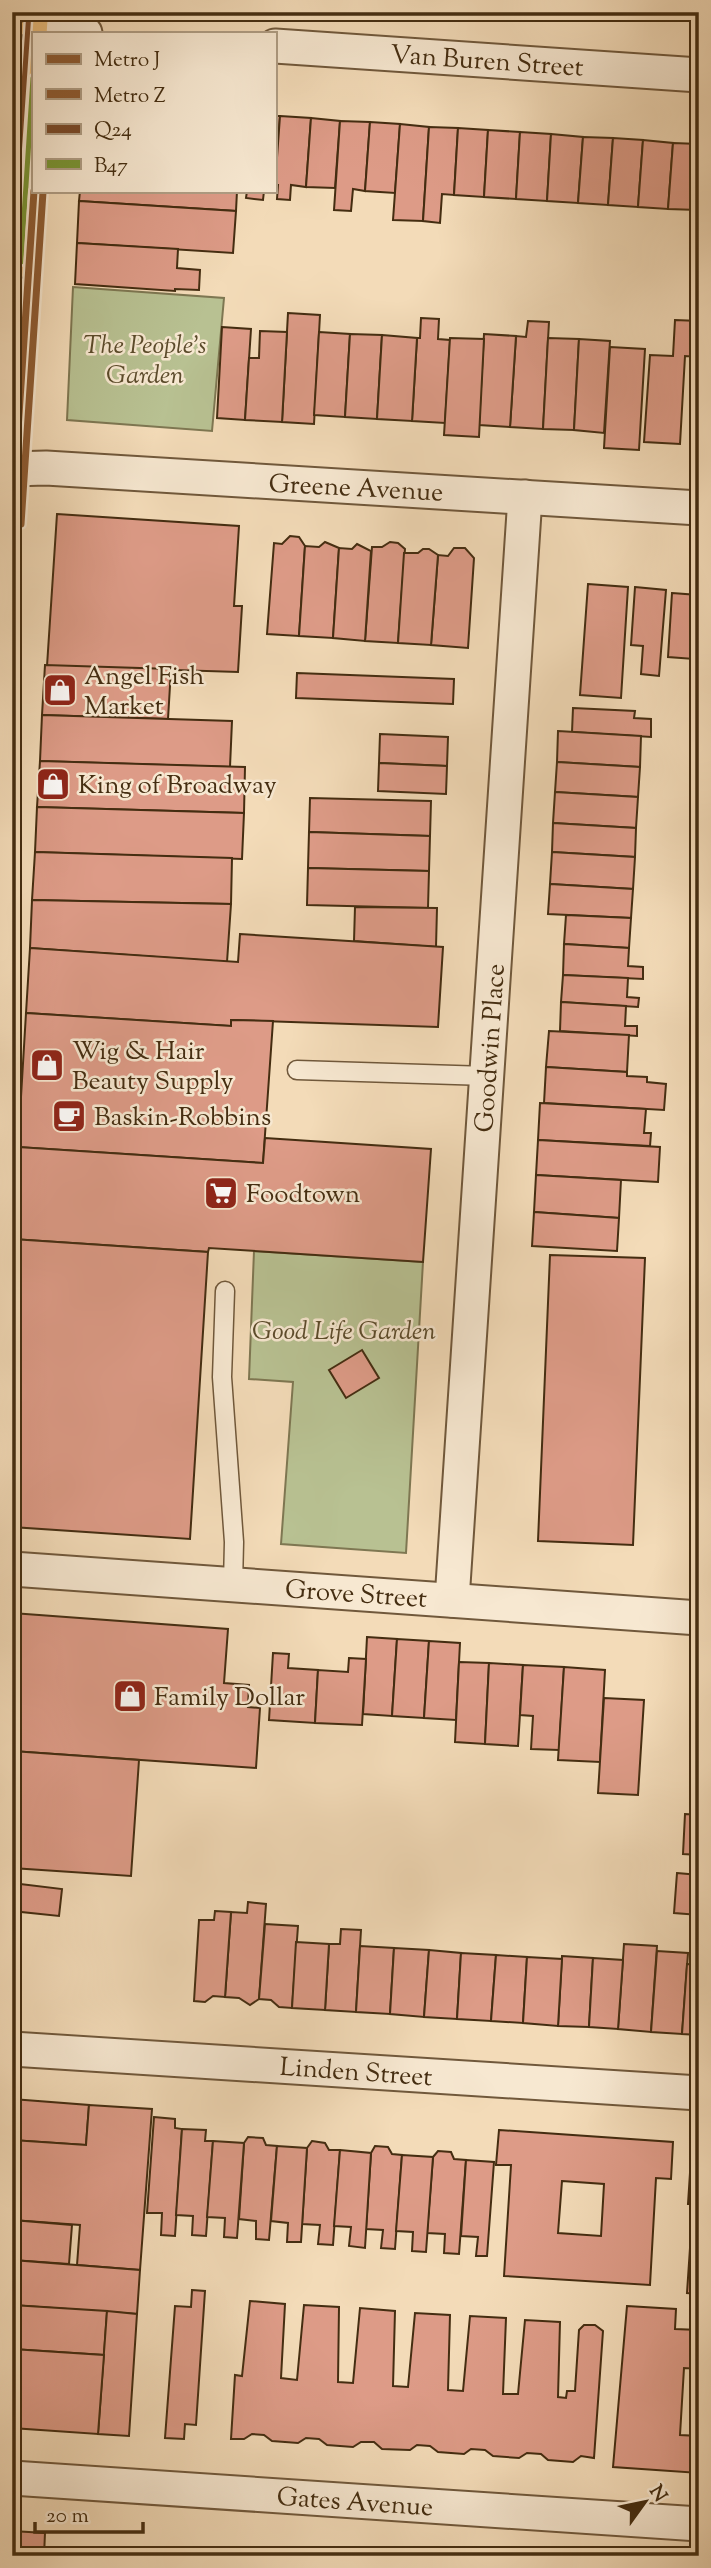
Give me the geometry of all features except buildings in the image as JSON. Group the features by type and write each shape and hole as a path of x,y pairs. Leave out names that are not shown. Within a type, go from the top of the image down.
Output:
{"main road":[{"path":"12,261 28,21"}],"street":[{"path":"28,21 80,32"},
{"name":"Van Buren Street","path":"276,46 699,75"},
{"name":"Greene Avenue","path":"12,469 46,468 699,508"},
{"name":"Goodwin Place","path":"452,1600 525,497"},
{"name":"Grove Street","path":"12,1569 699,1618"},
{"name":"Linden Street","path":"12,2049 699,2093"},
{"name":"Gates Avenue","path":"12,2478 699,2524"}],"lane":[{"path":"297,1070 487,1076"},
{"path":"225,1291 222,1377 234,1542 233,1584"}],"green space":[{"name":"The People's Garden","path":"73,287 224,298 212,431 67,420"},
{"name":"Good Life Garden","path":"254,1251 423,1262 406,1553 281,1544 293,1382 249,1379"}],"railway":[{"path":"12,214 25,12"}],"metro line":[{"name":"J","path":"12,519 34,192"},
{"name":"Z","path":"21,524 43,192"}],"transit line":[{"name":"Q24","path":"12,257 29,12"},
{"name":"B47","path":"21,262 32,93"}],"place":[{"name":"Angel Fish Market","path":"60,690"},
{"name":"King of Broadway","path":"53,784"},
{"name":"Wig & Hair Beauty Supply","path":"47,1065"},
{"name":"Baskin-Robbins","path":"69,1116"},
{"name":"Foodtown","path":"221,1193"},
{"name":"Family Dollar","path":"130,1696"}]}
